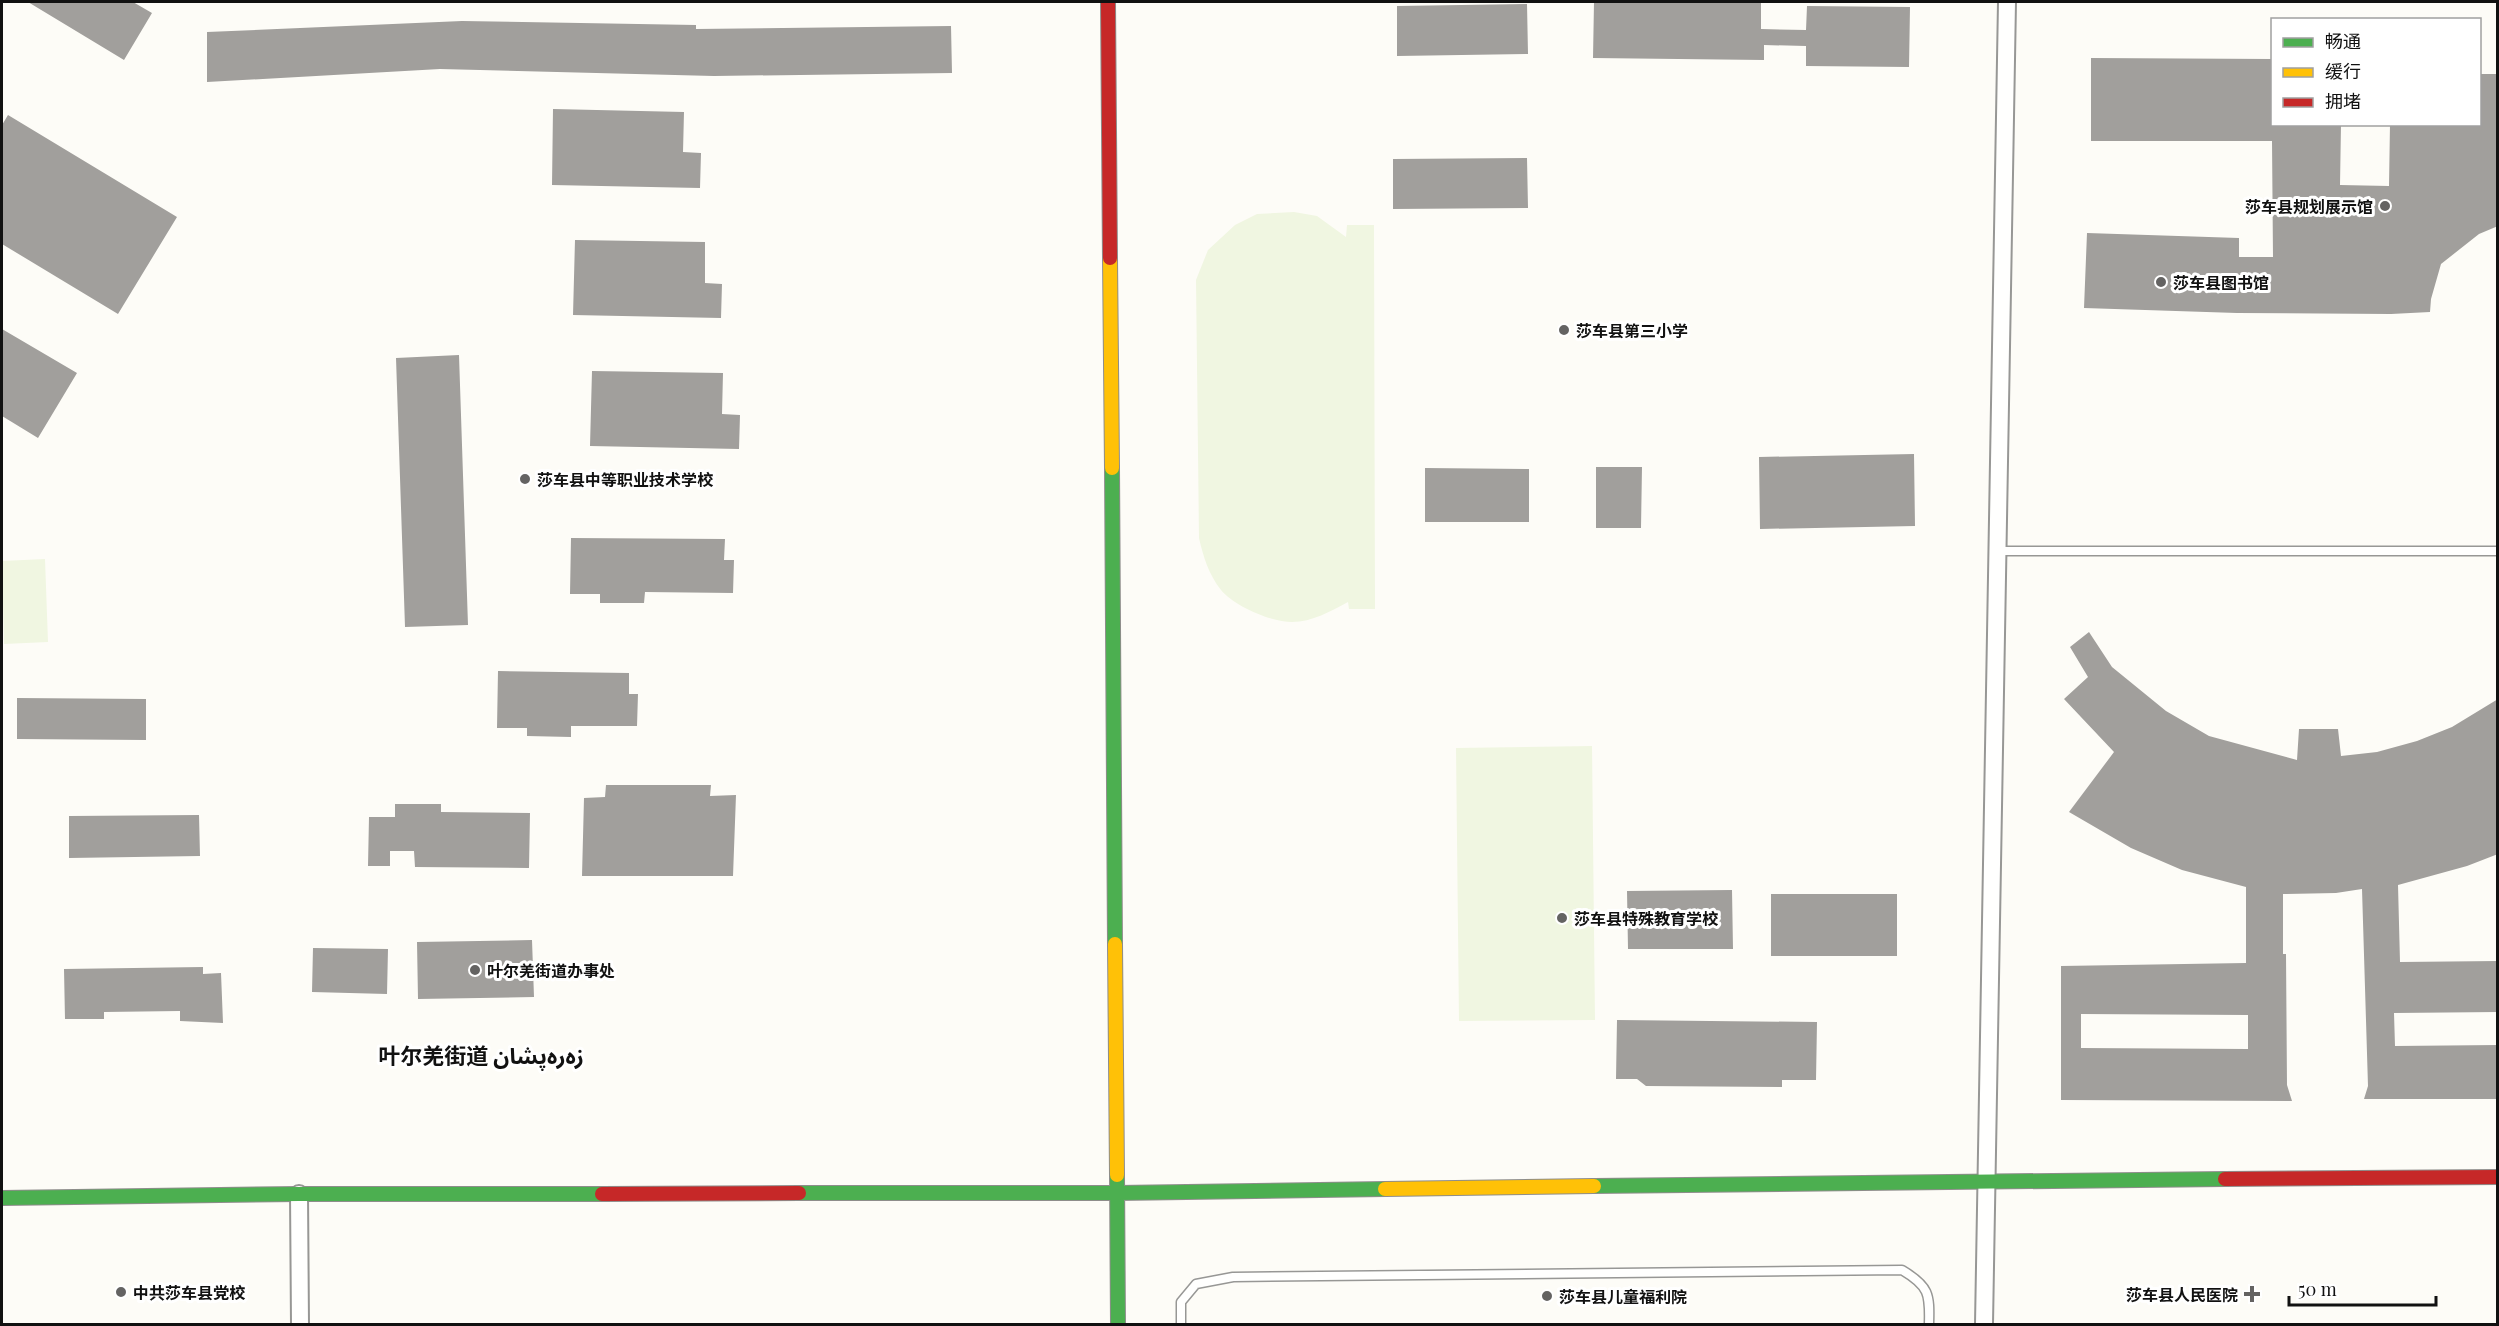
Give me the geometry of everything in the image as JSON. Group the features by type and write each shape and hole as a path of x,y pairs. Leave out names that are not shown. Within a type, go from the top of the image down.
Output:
{"street":[{"path":"1108,2 1118,1324"},
{"path":"1984,1324 2007,2"},
{"path":"2,1198 299,1194 1118,1193 1986,1180 2498,1177"},
{"path":"299,1194 300,1324"}],"lane":[{"path":"1997,550 2498,551"},
{"path":"1181,1324 1181,1302 1196,1284 1233,1277 1902,1270 1920,1281 1930,1301 1929,1324"}],"green space":[{"path":"1294,212 1317,216 1346,237 1347,225 1374,225 1375,609 1349,609 1348,602 1314,618 1299,622 1274,619 1254,612 1227,596 1213,578 1199,538 1196,280 1208,250 1235,225 1257,214"},
{"path":"45,559 48,642 4,644 2,561"},
{"path":"1592,746 1595,1020 1459,1021 1456,748"}],"building":[{"path":"28,2 133,2 152,13 124,60"},
{"path":"1594,2 1761,2 1761,29 1806,30 1807,6 1910,7 1909,67 1806,66 1806,46 1764,45 1764,60 1593,58"},
{"path":"1527,4 1528,54 1397,56 1397,6"},
{"path":"462,21 696,25 696,29 951,26 952,73 714,76 440,69 207,82 207,32"},
{"path":"2091,58 2271,59 2271,126 2341,126 2340,185 2389,186 2390,126 2481,126 2481,74 2498,74 2498,226 2479,234 2441,264 2431,299 2430,312 2237,313 2084,308 2087,233 2239,238 2239,257 2273,257 2272,141 2091,141"},
{"path":"553,109 684,112 683,152 701,153 700,188 552,185"},
{"path":"8,115 177,217 118,314 2,244 2,125"},
{"path":"1527,158 1528,208 1393,209 1393,159"},
{"path":"575,240 705,242 705,283 722,284 721,318 573,315"},
{"path":"2,329 77,373 38,438 2,416"},
{"path":"459,355 468,625 405,627 396,358"},
{"path":"592,371 723,373 722,414 740,415 739,449 590,446"},
{"path":"1914,454 1915,526 1760,529 1759,457"},
{"path":"1596,467 1642,467 1641,528 1596,528"},
{"path":"1425,468 1529,469 1529,522 1425,522"},
{"path":"571,538 725,539 724,560 734,560 733,593 645,592 644,603 600,603 600,594 570,594"},
{"path":"2089,632 2112,667 2166,711 2209,736 2297,760 2299,729 2338,729 2341,756 2377,752 2417,741 2452,727 2498,699 2498,854 2467,866 2398,885 2400,962 2498,961 2498,1012 2394,1013 2395,1046 2498,1045 2498,1099 2364,1099 2368,1086 2362,889 2336,893 2283,894 2287,1085 2292,1101 2061,1100 2061,966 2246,963 2246,887 2182,870 2131,848 2069,812 2114,752 2064,699 2088,677 2070,647","holes":["2081,1014 2248,1015 2248,1049 2081,1048"]},
{"path":"498,671 629,673 629,694 638,694 637,726 571,726 571,737 527,736 527,728 497,728"},
{"path":"17,698 146,699 146,740 17,739"},
{"path":"606,785 711,785 710,796 736,795 733,876 582,876 584,798 605,797"},
{"path":"395,804 441,804 441,812 530,813 529,868 415,867 414,851 390,851 390,866 368,866 369,817 395,817"},
{"path":"199,815 200,856 69,858 69,816"},
{"path":"1732,890 1733,949 1628,949 1627,891"},
{"path":"1771,894 1897,894 1897,956 1771,956"},
{"name":"叶尔羌街道办事处","path":"532,940 534,997 418,999 417,942"},
{"path":"313,948 388,949 387,994 312,992"},
{"path":"203,967 203,974 221,973 223,1023 180,1021 180,1011 104,1012 104,1019 65,1019 64,969"},
{"path":"1617,1020 1817,1022 1816,1080 1782,1080 1782,1087 1646,1086 1637,1079 1616,1079"}],"traffic: fast":[{"path":"1112,468 1115,944"},
{"path":"1117,1175 1118,1324"},
{"path":"1594,1186 2225,1179"},
{"path":"799,1193 1118,1193 1385,1189"},
{"path":"2,1198 299,1194 602,1194"}],"traffic: slow":[{"path":"1110,258 1112,468"},
{"path":"1115,944 1117,1175"},
{"path":"1385,1189 1594,1186"}],"traffic: jam":[{"path":"1108,2 1110,258"},
{"path":"2225,1179 2498,1177"},
{"path":"602,1194 799,1193"}],"place":[{"name":"莎车县规划展示馆","path":"2385,206"},
{"name":"莎车县图书馆","path":"2161,282"},
{"name":"莎车县第三小学","path":"1564,330"},
{"name":"莎车县中等职业技术学校","path":"525,479"},
{"name":"莎车县特殊教育学校","path":"1562,918"},
{"name":"叶尔羌街道办事处","path":"475,970"},
{"name":"中共莎车县党校","path":"121,1292"},
{"name":"莎车县人民医院","path":"2252,1294"},
{"name":"莎车县儿童福利院","path":"1547,1296"}],"district":[{"name":"叶尔羌街道 زەرەپشان","path":"481,1055"}]}
